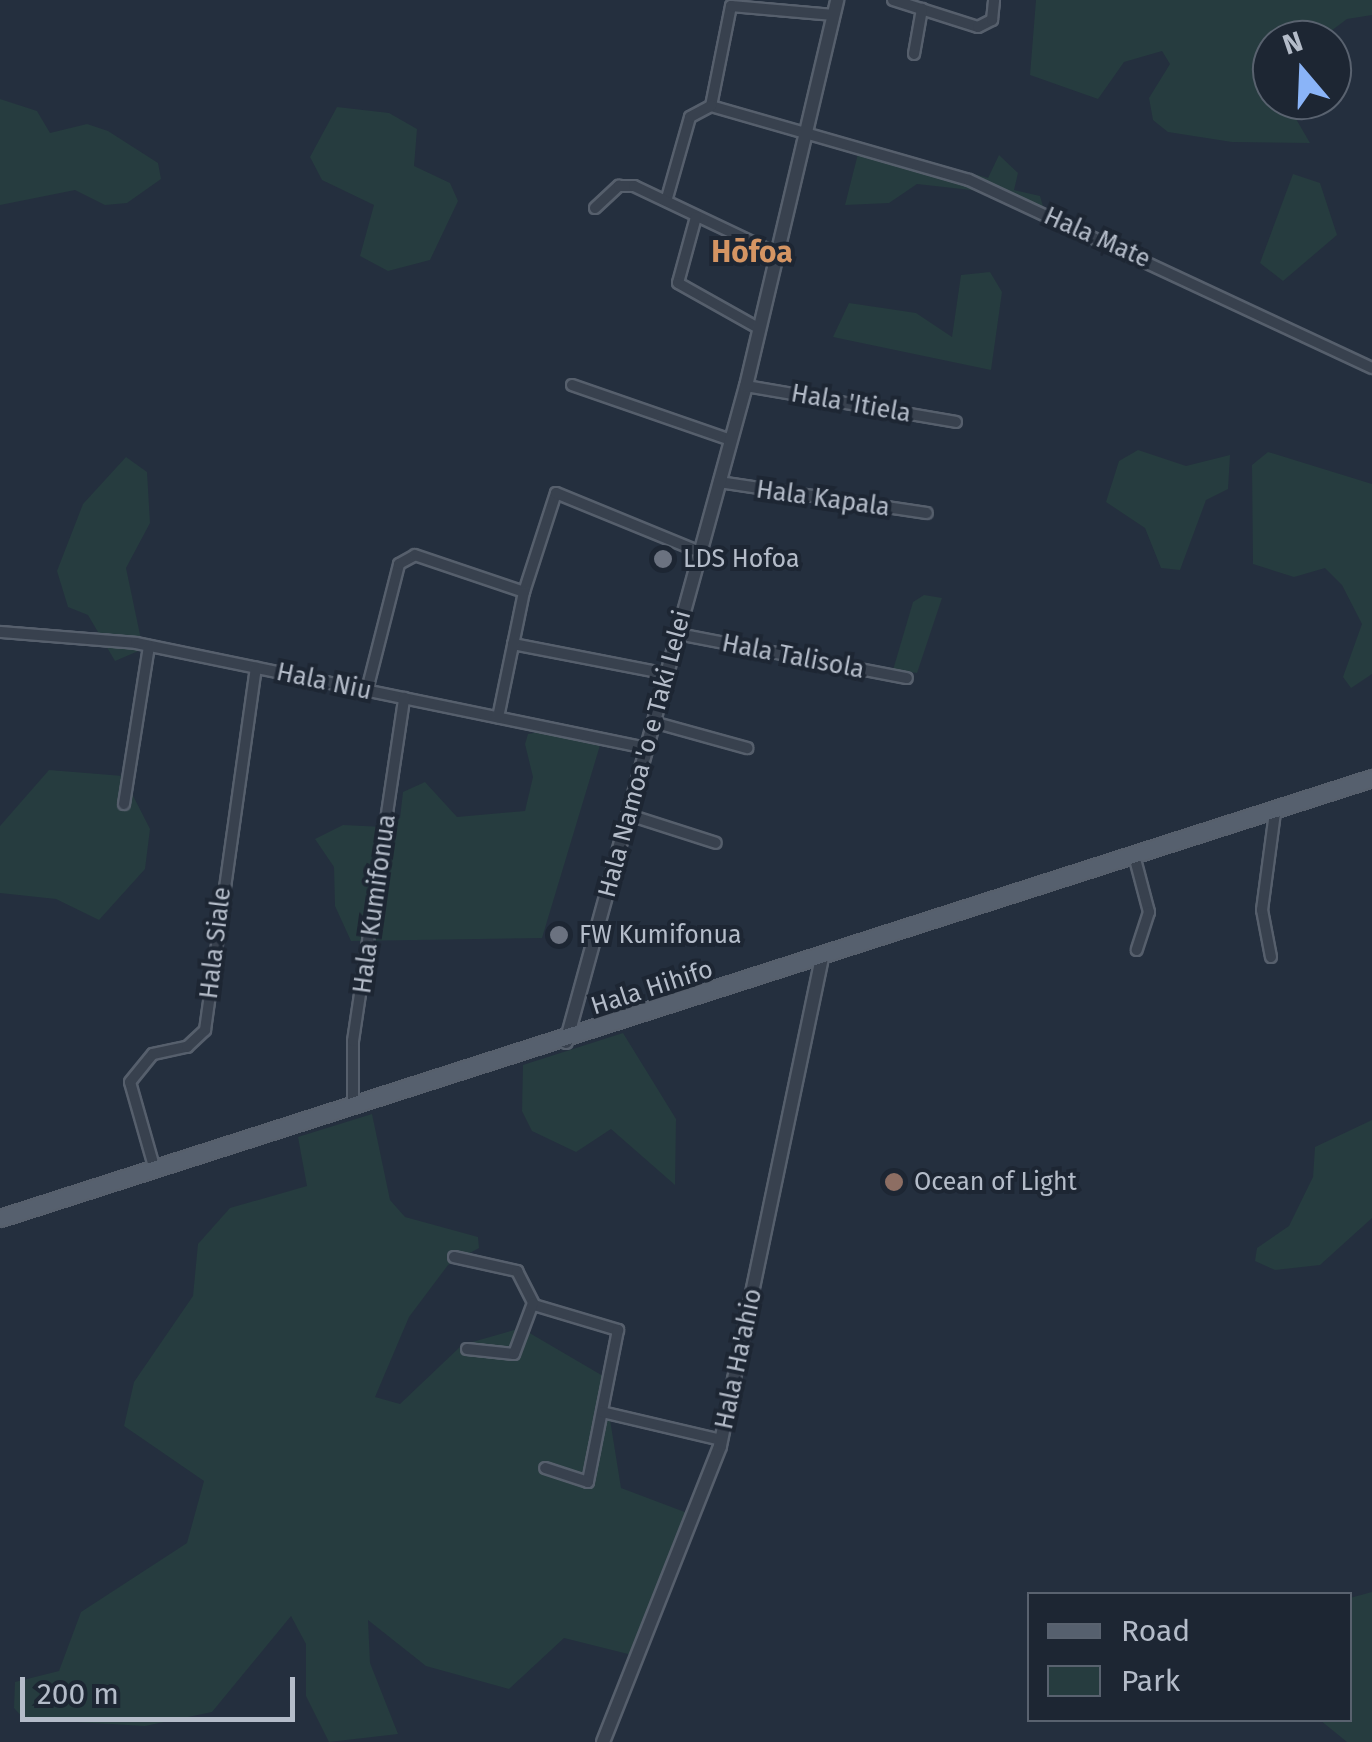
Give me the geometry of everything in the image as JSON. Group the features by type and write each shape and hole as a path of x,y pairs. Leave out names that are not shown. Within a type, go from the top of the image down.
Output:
{"main road":[{"name":"Hala Hihifo","path":"0,1218 821,961 1372,778"}],"street":[{"name":"Hala Namoa 'o e Taki Lelei","path":"566,1042 746,386 810,137 838,0"},
{"path":"893,0 987,26 994,0"},
{"path":"667,198 690,117 711,106 730,6 834,15"},
{"path":"914,54 922,9"},
{"name":"Hala Mate","path":"711,106 969,180 1372,368"},
{"path":"596,208 619,186 667,198 696,217 779,255"},
{"path":"696,217 678,283 760,329"},
{"path":"572,384 730,440"},
{"name":"Hala 'Itiela","path":"746,386 956,422"},
{"name":"Hala Kapala","path":"719,482 927,514"},
{"path":"498,717 524,592 556,493 700,552"},
{"path":"366,690 404,557 524,592"},
{"name":"Hala Niu","path":"0,632 150,646 646,748"},
{"name":"Hala Talisola","path":"678,634 907,678"},
{"path":"513,644 667,674"},
{"path":"124,804 150,646"},
{"name":"Hala Siale","path":"155,1171 130,1082 153,1054 187,1047 205,1030 256,668"},
{"name":"Hala Kumifonua","path":"353,1109 353,1041 404,698"},
{"path":"653,722 747,748"},
{"path":"1271,957 1262,910 1275,812"},
{"path":"629,815 716,843"},
{"path":"1134,859 1149,912 1137,950"},
{"name":"Hala Ha'ahio","path":"604,1742 721,1440 821,961"},
{"path":"454,1256 517,1270 532,1302 514,1354 467,1349"},
{"path":"532,1302 618,1330 588,1482 546,1468"},
{"path":"602,1412 721,1440"}],"green space":[{"path":"1036,0 1372,0 1372,15 1346,20 1252,20 1252,120 1297,120 1310,143 1232,142 1168,132 1153,120 1149,98 1170,64 1162,51 1124,62 1098,99 1030,75"},
{"path":"0,99 37,111 50,133 87,124 108,131 158,163 161,179 127,203 105,205 75,190 0,205"},
{"path":"337,107 389,113 417,129 414,166 450,183 458,201 430,260 388,271 360,256 374,205 322,180 310,157"},
{"path":"861,142 988,178 999,155 1018,173 1014,190 1040,196 1046,216 1033,218 980,191 917,184 889,203 845,205"},
{"path":"1293,174 1320,183 1337,235 1283,281 1260,263"},
{"path":"990,272 1002,292 991,370 833,337 849,303 916,313 952,337 961,275"},
{"path":"1138,450 1186,466 1230,455 1228,489 1206,500 1180,570 1161,568 1145,528 1106,502 1119,461"},
{"path":"1268,452 1372,484 1372,674 1351,688 1343,677 1362,624 1342,585 1325,568 1294,577 1253,564 1252,465"},
{"path":"126,457 147,472 150,523 126,568 143,649 115,661 88,615 68,607 57,571 83,504"},
{"path":"924,595 942,598 917,673 893,670 913,602"},
{"path":"551,730 601,742 542,938 351,941 335,906 334,867 315,839 343,825 384,827 400,818 403,792 425,782 457,817 525,811 533,777 525,744 528,734"},
{"path":"49,770 123,776 150,829 145,869 99,920 56,899 0,893 0,826"},
{"path":"623,1033 676,1119 675,1185 611,1129 576,1152 532,1131 522,1111 523,1065"},
{"path":"372,1114 390,1200 405,1217 478,1237 479,1248 448,1265 409,1317 375,1397 400,1404 462,1345 521,1328 603,1376 621,1488 690,1514 632,1655 564,1638 509,1689 426,1666 368,1620 370,1663 398,1734 329,1742 306,1696 306,1644 291,1616 212,1712 145,1726 24,1719 14,1708 15,1682 59,1671 81,1612 187,1543 204,1481 124,1426 134,1382 193,1296 198,1244 230,1208 307,1186 298,1137"},
{"path":"1372,1120 1372,1218 1320,1265 1275,1270 1255,1261 1257,1248 1289,1226 1313,1177 1315,1147"},
{"path":"1372,1592 1372,1742 1347,1742 1322,1722 1352,1722 1352,1597"}],"place":[{"name":"LDS Hofoa","path":"663,559"},
{"name":"FW Kumifonua","path":"559,935"},
{"name":"Ocean of Light","path":"894,1182"}],"district":[{"name":"Hōfoa","path":"752,252"}]}
